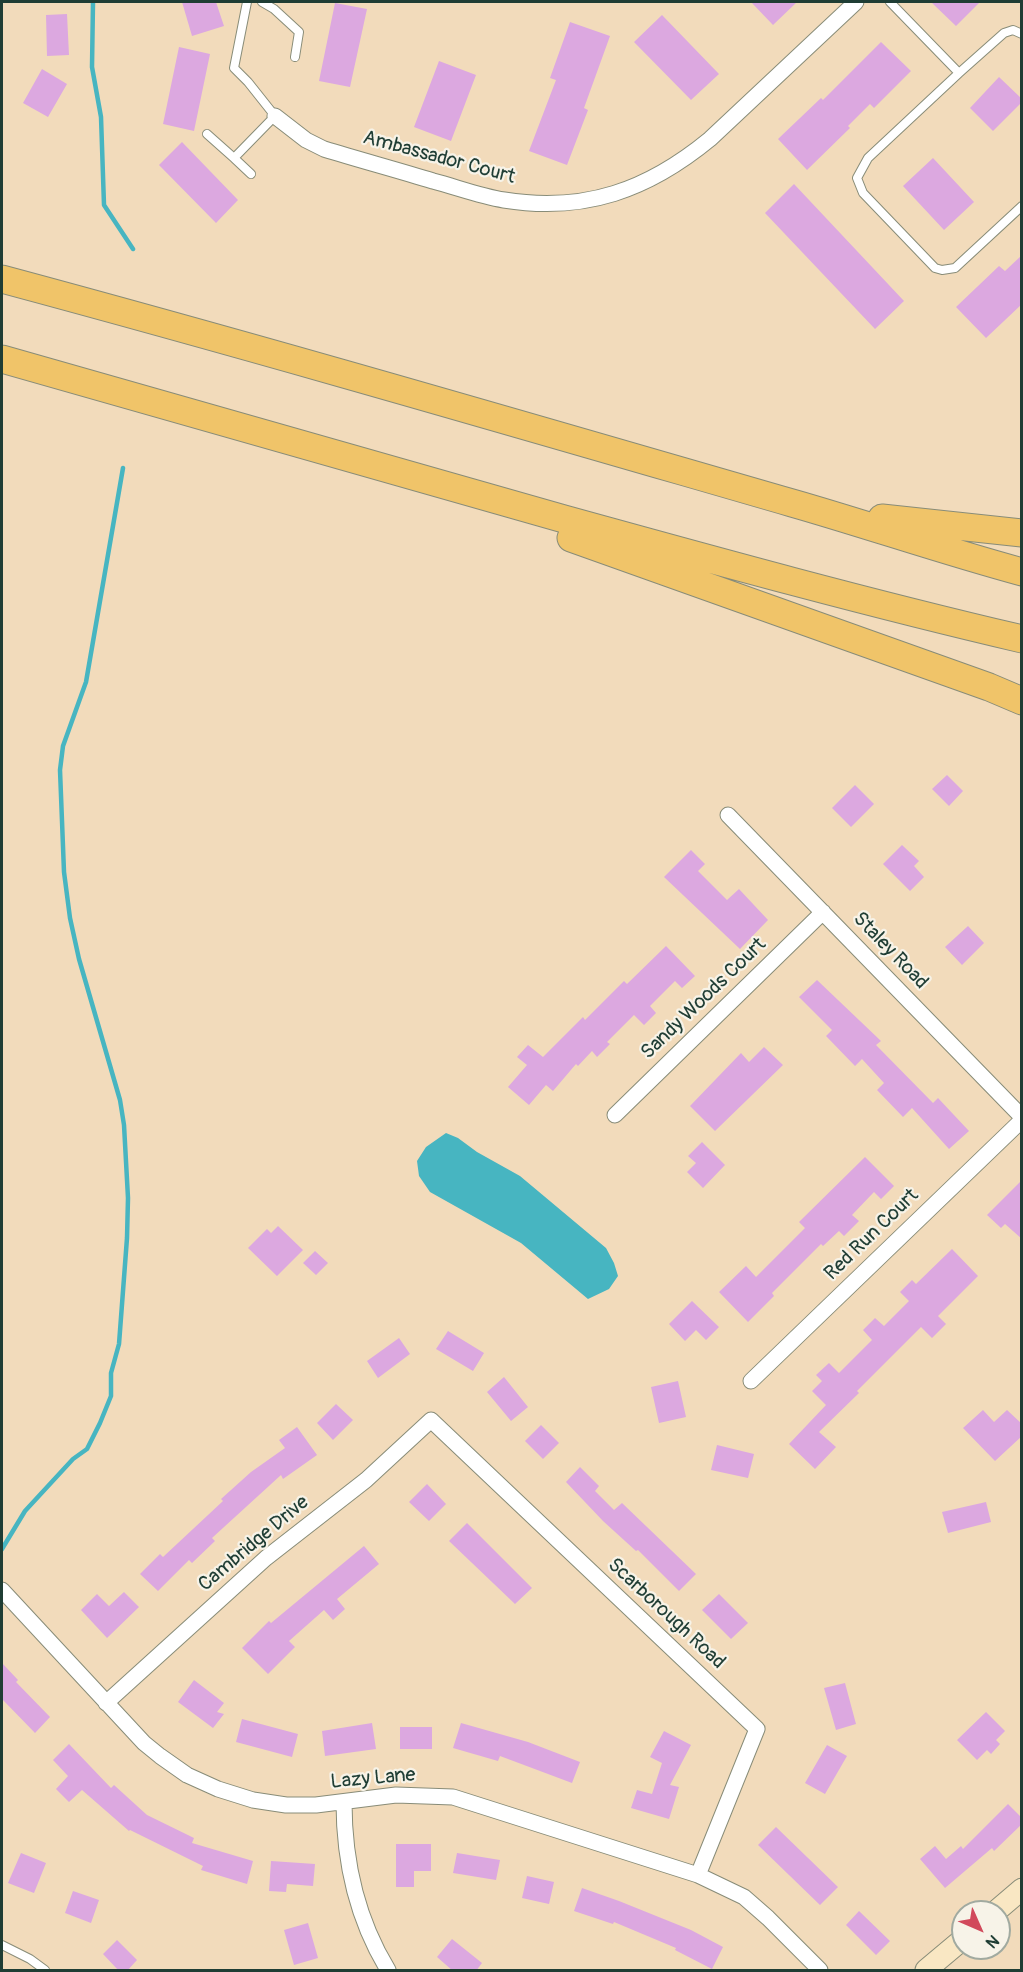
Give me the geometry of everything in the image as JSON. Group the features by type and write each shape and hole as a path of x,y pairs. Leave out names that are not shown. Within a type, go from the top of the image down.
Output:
{"highway":[{"path":"2,279 201,333 1022,572"},
{"path":"2,359 358,462 777,578 1022,639"},
{"path":"358,462 989,687 1022,701"},
{"path":"815,510 1022,534"}],"street":[{"name":"Ambassador Court","path":"275,116 306,140 324,149 486,196 541,204 603,197 659,175 686,159 856,2"},
{"name":"Staley Road","path":"728,815 1022,1118"},
{"name":"Sandy Woods Court","path":"615,1115 823,912"},
{"name":"Red Run Court","path":"751,1381 1022,1118"},
{"name":"Cambridge Drive","path":"106,1703 266,1558 366,1480 431,1420"},
{"name":"Scarborough Road","path":"431,1420 757,1729 698,1875"},
{"name":"Lazy Lane","path":"2,1590 144,1743 188,1774 218,1789 253,1800 286,1805 316,1805 396,1795 453,1797 698,1875 744,1897 820,1971"},
{"path":"344,1802 344,1821 352,1881 361,1914 377,1952 388,1971"},
{"path":"1010,1900 1022,1890"},
{"path":"926,1971 951,1949"}],"lane":[{"path":"234,158 275,116 248,81 234,68 247,2"},
{"path":"262,2 274,9 299,32 295,57"},
{"path":"890,2 959,73"},
{"path":"1022,34 1013,30 1004,33 868,158 857,177 863,194 935,268 942,270 955,268 1022,206"},
{"path":"207,134 251,174"},
{"path":"2,1945 30,1959 45,1971"}],"water":[{"path":"446,1133 520,1176 606,1248 618,1276 609,1289 588,1299 521,1243 430,1192 419,1176 417,1161 426,1147"}],"building":[{"path":"182,2 216,2 224,26 192,36"},
{"path":"751,2 797,2 773,25"},
{"path":"931,2 980,2 956,26"},
{"path":"335,3 367,9 350,87 319,81"},
{"path":"67,14 69,55 47,56 46,15"},
{"path":"662,15 719,74 691,100 634,42"},
{"path":"570,22 610,36 584,108 588,110 567,165 529,151 556,80 550,78"},
{"path":"881,42 911,71 874,108 870,104 848,126 850,128 807,170 778,139 821,98 823,100"},
{"path":"179,47 210,54 194,131 163,124"},
{"path":"439,61 476,75 451,141 414,127"},
{"path":"42,69 67,84 48,117 23,103"},
{"path":"999,77 1022,99 1022,102 993,131 970,108"},
{"path":"182,142 238,200 216,223 159,165"},
{"path":"933,158 974,202 944,230 903,186"},
{"path":"794,184 904,301 875,329 765,213"},
{"path":"1022,255 1022,304 986,338 956,307 999,266 1005,271"},
{"path":"947,775 963,791 949,806 932,789"},
{"path":"855,785 874,804 851,827 832,808"},
{"path":"902,845 919,861 914,866 924,877 910,891 883,864"},
{"path":"691,850 705,864 698,871 727,900 739,889 768,920 740,949 664,877"},
{"path":"968,926 984,943 962,965 945,947"},
{"path":"666,946 695,976 682,988 675,981 650,1006 656,1013 644,1025 634,1015 607,1042 610,1044 597,1057 592,1051 578,1066 576,1064 553,1091 546,1085 529,1105 508,1087 527,1065 517,1057 528,1045 543,1057 583,1017 585,1020 624,981 627,984"},
{"path":"817,980 881,1041 876,1045 933,1103 938,1098 969,1131 949,1149 912,1108 903,1117 877,1090 884,1083 862,1059 855,1066 826,1036 832,1030 799,997"},
{"path":"764,1047 783,1065 715,1131 690,1106 741,1053 749,1062"},
{"path":"702,1142 725,1165 703,1188 687,1172 696,1163 688,1156"},
{"path":"865,1157 894,1186 881,1199 874,1192 852,1215 859,1221 844,1236 839,1231 823,1246 821,1244 772,1293 774,1296 748,1322 719,1292 746,1266 756,1277 805,1228 799,1222"},
{"path":"1022,1180 1022,1239 1005,1224 1001,1228 987,1215"},
{"path":"278,1226 303,1250 277,1276 248,1248 267,1229 271,1233"},
{"path":"952,1249 978,1276 938,1316 946,1324 932,1338 921,1327 819,1432 836,1447 815,1469 789,1444 826,1405 812,1391 822,1381 816,1375 829,1363 839,1373 872,1340 863,1330 875,1318 884,1326 909,1301 900,1292 912,1280 916,1284"},
{"path":"315,1251 328,1263 316,1275 303,1263"},
{"path":"692,1301 719,1327 706,1340 696,1330 685,1341 669,1324"},
{"path":"448,1331 484,1353 473,1371 436,1349"},
{"path":"399,1338 410,1354 378,1378 367,1361"},
{"path":"504,1377 528,1407 511,1421 487,1392"},
{"path":"678,1381 686,1417 659,1423 651,1387"},
{"path":"336,1404 353,1420 333,1440 317,1423"},
{"path":"983,1410 994,1422 1007,1410 1022,1424 1022,1436 995,1461 963,1428"},
{"path":"541,1425 559,1443 543,1459 525,1441"},
{"path":"297,1427 317,1455 283,1479 281,1475 212,1538 215,1541 192,1563 189,1560 158,1591 140,1574 160,1554 163,1557 251,1472 285,1448 279,1440"},
{"path":"717,1445 754,1454 748,1478 711,1470"},
{"path":"580,1467 599,1486 595,1491 614,1510 622,1503 696,1574 679,1591 638,1550 636,1551 603,1521 566,1482"},
{"path":"427,1484 446,1504 429,1521 409,1502"},
{"path":"986,1502 991,1522 948,1533 942,1512"},
{"path":"467,1523 532,1588 515,1604 449,1541"},
{"path":"364,1546 379,1564 337,1599 345,1609 333,1620 324,1610 289,1641 295,1647 268,1674 242,1648 269,1621 271,1623"},
{"path":"124,1592 139,1607 107,1638 81,1610 97,1594 109,1606"},
{"path":"719,1594 748,1623 731,1639 702,1610"},
{"path":"2,1663 18,1680 16,1682 50,1717 35,1733 2,1699"},
{"path":"194,1680 224,1703 217,1712 224,1714 213,1728 178,1702"},
{"path":"845,1683 856,1724 836,1730 824,1688"},
{"path":"986,1712 1005,1731 996,1740 1000,1744 991,1754 987,1750 977,1760 957,1740"},
{"path":"242,1719 298,1734 292,1757 236,1742"},
{"path":"372,1723 376,1749 325,1756 322,1731"},
{"path":"461,1723 528,1742 580,1762 572,1783 500,1756 498,1761 453,1748"},
{"path":"400,1727 432,1727 432,1749 400,1749"},
{"path":"664,1731 691,1745 670,1785 679,1787 669,1819 631,1808 637,1790 652,1794 662,1763 650,1757"},
{"path":"69,1744 111,1788 114,1785 147,1815 194,1838 192,1843 253,1861 247,1884 201,1870 203,1866 129,1831 82,1790 69,1802 56,1789 68,1776 53,1760"},
{"path":"827,1745 847,1756 825,1794 805,1783"},
{"path":"1008,1804 1022,1818 1022,1824 994,1851 992,1848 945,1888 920,1859 935,1846 946,1859 961,1846 963,1849"},
{"path":"776,1827 838,1887 820,1905 758,1845"},
{"path":"396,1844 431,1844 431,1871 414,1871 414,1887 396,1887"},
{"path":"21,1853 46,1863 34,1893 8,1883"},
{"path":"457,1853 500,1860 496,1880 453,1873"},
{"path":"271,1861 315,1864 313,1886 287,1884 286,1892 269,1891"},
{"path":"527,1876 554,1882 549,1904 522,1898"},
{"path":"582,1888 691,1930 723,1947 712,1969 675,1950 676,1948 614,1922 613,1924 574,1911"},
{"path":"73,1891 99,1900 91,1923 65,1913"},
{"path":"859,1911 890,1941 876,1955 846,1925"},
{"path":"308,1923 318,1958 294,1965 284,1930"},
{"path":"452,1939 482,1963 476,1971 453,1971 437,1957"},
{"path":"117,1940 137,1960 127,1971 119,1971 103,1954"}],"waterway":[{"path":"93,2 92,67 101,117 104,205 133,249"},
{"path":"2,1549 25,1511 73,1459 87,1449 111,1396 111,1373 119,1344 128,1198 124,1125 120,1100 79,959 70,918 64,872 60,770 63,746 86,682 123,468"}]}
